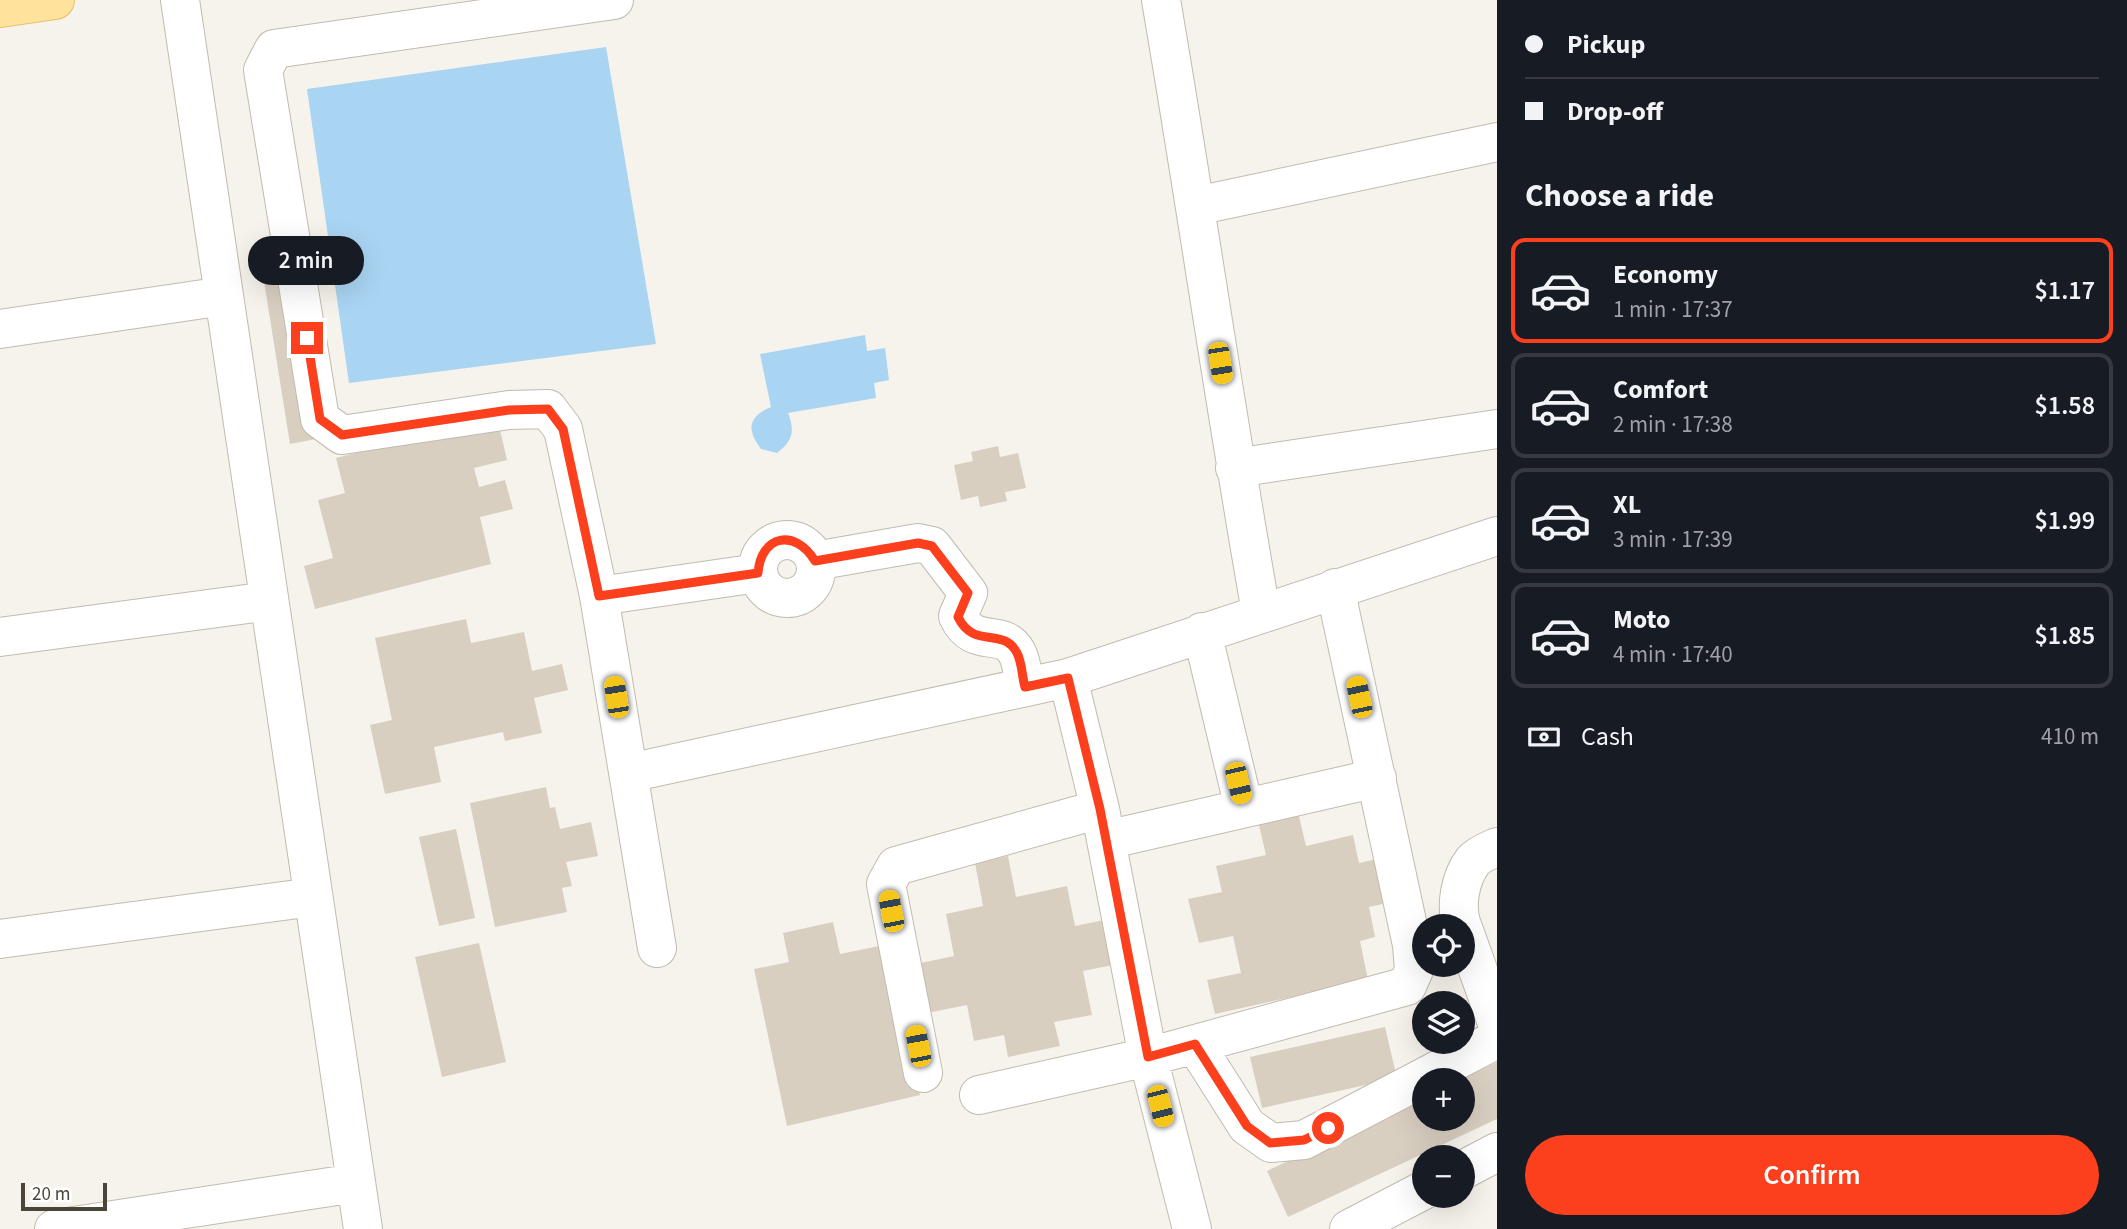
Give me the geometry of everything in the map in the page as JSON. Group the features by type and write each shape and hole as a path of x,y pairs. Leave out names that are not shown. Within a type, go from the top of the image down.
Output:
{"main road":[{"path":"0,8 55,0"}],"street":[{"path":"180,0 363,1229"},
{"path":"614,0 274,48 263,70 320,419 342,435 509,410 548,409 563,429 599,596 657,948"},
{"path":"1161,0 1261,612"},
{"path":"1196,206 1497,142"},
{"path":"0,329 224,296"},
{"path":"1236,468 1497,429"},
{"path":"629,773 1068,678 1261,612 1497,537"},
{"path":"599,596 758,573 762,584 770,593 793,597 804,593 811,584 815,561 918,543 932,546 968,593 958,617 964,630 978,636 994,637 1008,642 1018,653 1025,687"},
{"path":"979,1095 1148,1057 1407,986 1414,970 1407,923 1335,588"},
{"path":"0,638 269,601"},
{"path":"1202,632 1244,808"},
{"path":"1068,678 1103,824 1148,1057 1192,1229"},
{"path":"923,1073 886,884 895,866 1103,824 1244,808 1377,778"},
{"path":"1461,914 1460,888 1474,859 1497,847"},
{"path":"0,939 313,897"},
{"path":"1407,923 1412,923"},
{"path":"1475,962 1497,1023"},
{"path":"1195,1044 1247,1126 1270,1143 1304,1140 1497,1039"},
{"path":"1475,1164 1497,1152"},
{"path":"54,1229 356,1183"},
{"path":"1349,1229 1412,1196"}],"water":[{"path":"606,47 656,344 349,383 307,89"},
{"path":"865,335 867,351 885,348 889,380 874,383 876,398 788,413 792,430 786,444 777,453 761,449 753,436 752,425 757,415 771,407 760,354"}],"building":[{"path":"285,246 316,439 290,444 259,250"},
{"path":"497,417 507,460 474,468 479,487 505,480 513,509 480,517 491,564 315,609 304,566 333,558 318,500 345,493 336,458"},
{"path":"998,446 1000,457 1018,453 1026,488 1005,492 1007,501 980,507 978,496 961,500 954,465 973,461 971,452"},
{"path":"466,619 471,643 524,632 532,671 562,664 568,690 534,698 542,733 505,741 503,732 434,747 441,782 385,794 370,725 392,720 375,638"},
{"path":"546,787 550,808 555,807 560,829 591,822 598,856 566,862 572,886 562,888 567,912 495,927 470,803"},
{"path":"1297,808 1306,846 1353,835 1359,863 1391,856 1400,900 1369,907 1375,937 1360,941 1368,980 1215,1014 1207,980 1241,973 1233,936 1199,943 1188,899 1222,892 1216,866 1266,855 1257,817"},
{"path":"456,829 475,918 439,926 419,837"},
{"path":"1008,856 1016,897 1067,886 1075,926 1114,918 1123,963 1083,971 1092,1015 1054,1022 1060,1046 1008,1057 1004,1035 974,1041 967,1005 927,1013 916,964 954,956 946,914 983,906 975,863"},
{"path":"833,922 840,954 889,944 920,1095 787,1126 754,969 789,962 783,933"},
{"path":"479,943 506,1062 442,1077 415,957"},
{"path":"1385,1027 1397,1078 1262,1108 1250,1057"},
{"path":"1497,1062 1497,1119 1475,1129 1475,1072"},
{"path":"1412,1103 1412,1131 1471,1131 1442,1145 1412,1145 1412,1159 1288,1217 1267,1171"}],"route":[{"path":"307,338 320,419 342,435 509,410 548,409 563,429 599,596 758,573 759,559 768,547 781,540 795,541 807,549 815,561 918,543 932,546 968,593 958,617 964,630 978,636 994,637 1008,642 1018,653 1025,687 1068,678 1100,809 1148,1057 1195,1044 1247,1126 1270,1143 1304,1140 1328,1128"}]}
